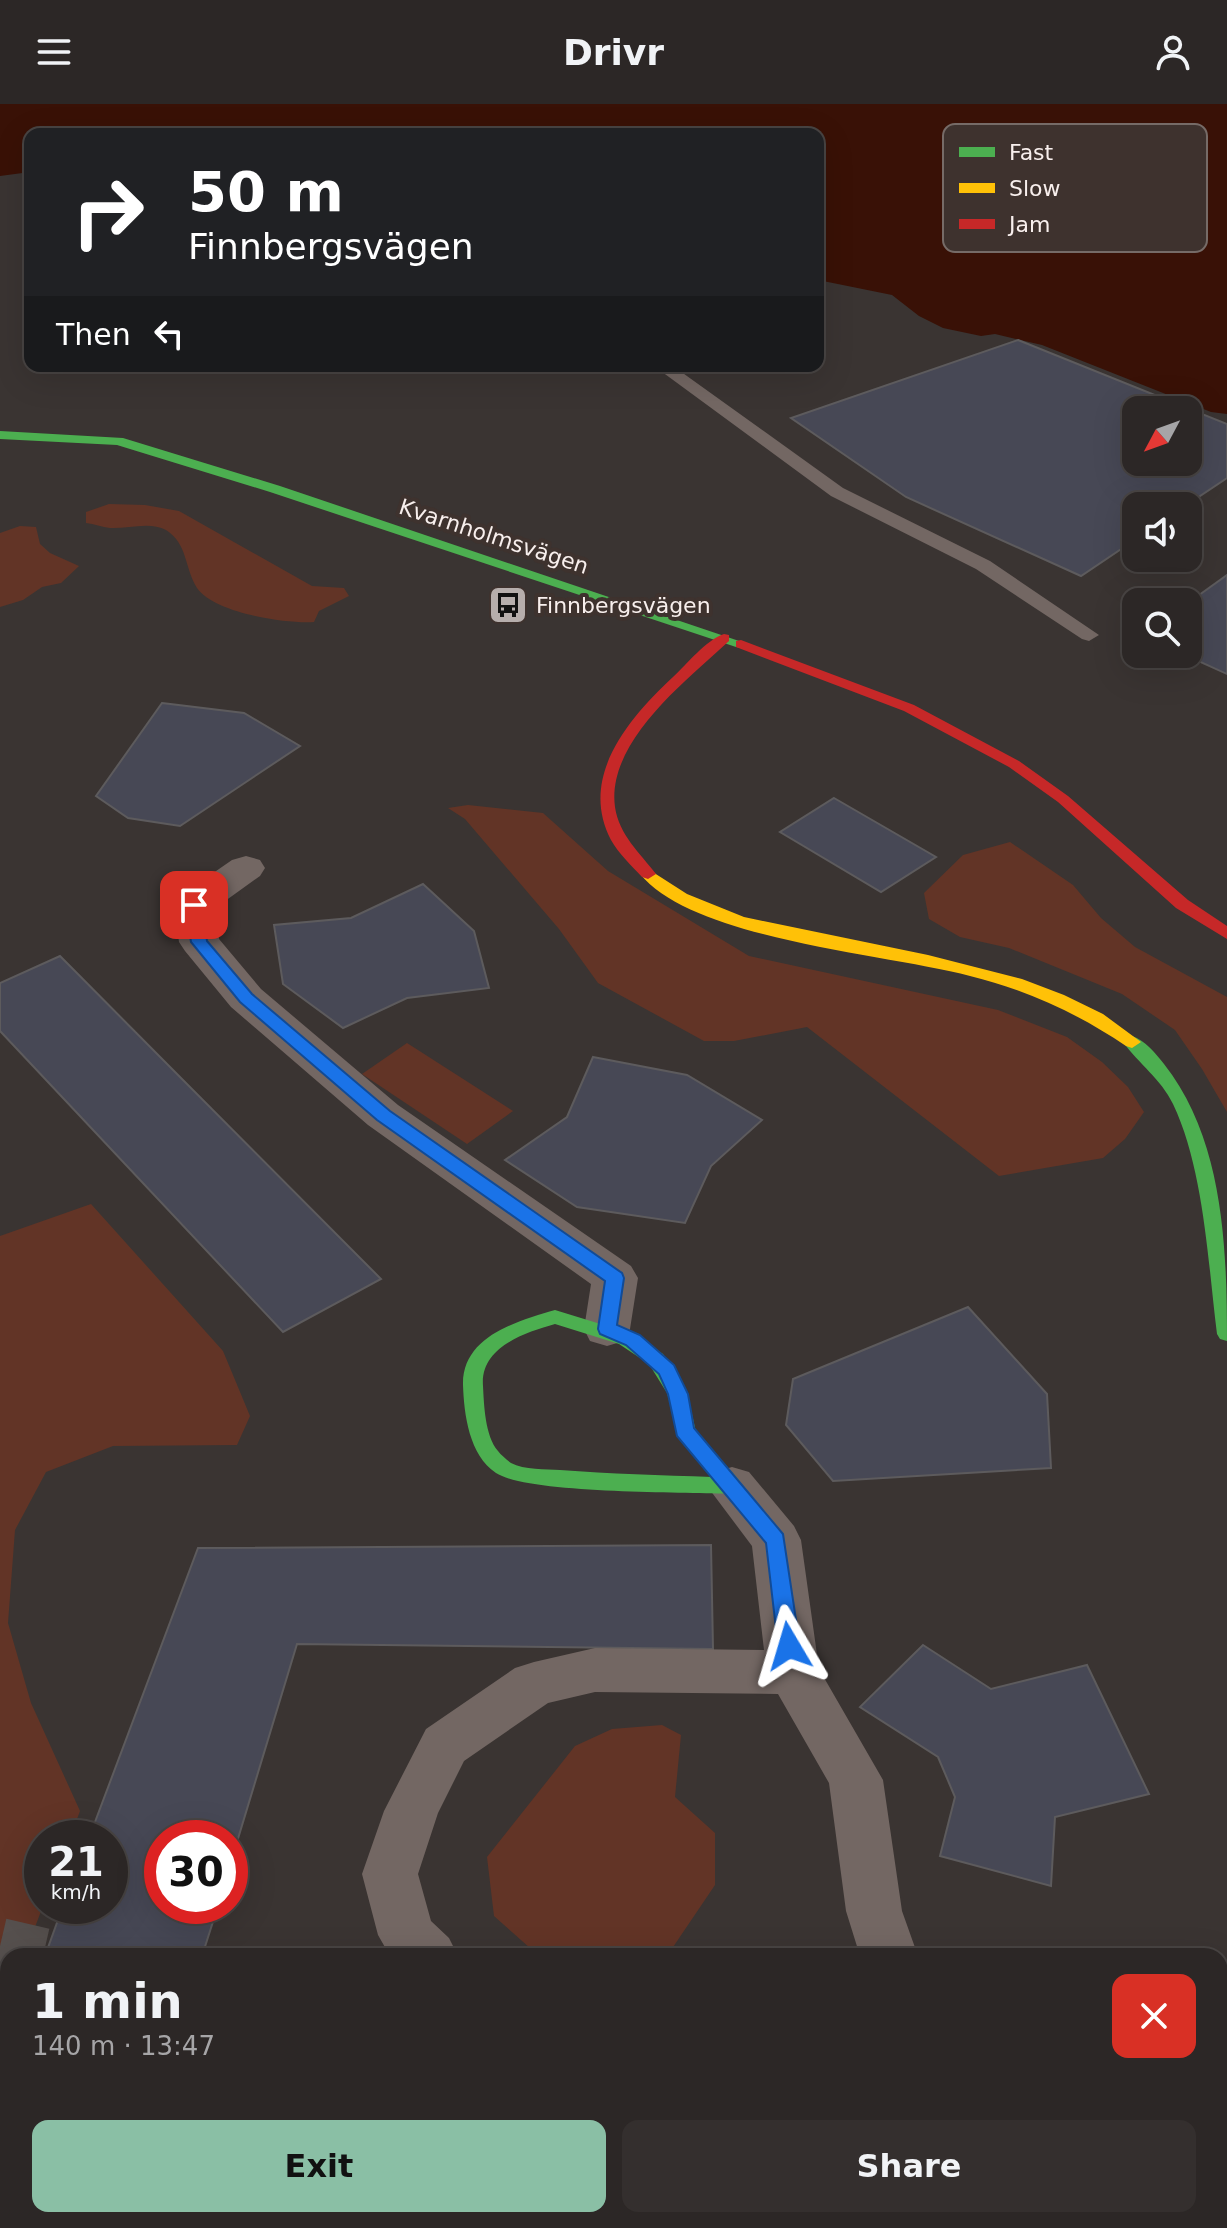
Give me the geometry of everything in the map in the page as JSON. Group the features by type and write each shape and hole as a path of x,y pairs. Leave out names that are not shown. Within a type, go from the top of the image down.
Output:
{"street":[{"name":"Kvarnholmsvägen","path":"0,435 118,441 275,489 724,638 909,708 1014,764 1063,799 1182,904 1227,934"},
{"path":"724,638 628,733 612,760 605,786 612,822 627,854 657,883 698,907 766,927 979,976 1064,1000 1113,1028 1160,1068 1186,1108 1200,1143 1227,1334"},
{"path":"246,868 194,905 199,942 246,998 383,1115 615,1278 607,1329"},
{"path":"732,1486 542,1476 508,1471 487,1452 474,1397 473,1376 481,1356 510,1330 555,1317 607,1329 633,1340 667,1370 678,1394 684,1430 732,1486 776,1540 793,1672 856,1780 874,1911 886,1948"},
{"path":"421,1948 407,1935 390,1874 411,1811 445,1745 534,1684 595,1670 793,1672"}],"lane":[{"path":"670,372 837,492 983,565 1089,635"}],"shaded area":[{"path":"0,104 1227,104 1227,414 1202,408 1202,396 1171,396 1042,345 995,334 981,336 943,328 919,316 892,295 824,281 824,128 24,128 24,173 0,176"},
{"path":"109,504 145,505 179,511 312,586 344,588 349,596 319,611 314,622 269,619 234,610 206,597 197,588 182,549 166,530 146,526 110,528 86,523 86,512"},
{"path":"20,526 36,527 40,544 50,553 79,566 61,583 42,587 23,600 0,607 0,533"},
{"path":"468,805 543,813 608,871 749,956 998,1010 1067,1037 1102,1062 1128,1087 1144,1112 1125,1139 1103,1158 999,1176 807,1027 734,1041 704,1041 598,983 559,929 465,819 448,808"},
{"path":"1010,842 1073,885 1101,918 1135,947 1227,997 1227,1112 1175,1030 1122,994 1009,948 960,937 929,919 924,893 963,855"},
{"path":"407,1043 513,1111 467,1144 362,1074"},
{"path":"91,1204 223,1351 250,1416 237,1445 113,1446 46,1472 15,1530 8,1623 31,1703 80,1811 77,1820 24,1820 24,1924 36,1924 27,1948 0,1948 0,1236"},
{"path":"662,1725 681,1735 675,1797 715,1833 715,1885 672,1948 530,1948 494,1916 487,1857 575,1746 612,1729"}],"building":[{"path":"1018,340 1157,396 1122,396 1122,476 1202,476 1202,414 1227,424 1227,478 1202,495 1202,492 1122,492 1122,548 1081,576 906,497 791,418"},
{"path":"1227,575 1227,674 1202,663 1202,593"},
{"path":"162,703 244,713 300,746 180,826 128,818 96,796"},
{"path":"834,798 936,857 881,892 780,832"},
{"path":"423,884 474,931 489,988 407,998 343,1028 283,984 274,925 351,918"},
{"path":"60,956 381,1279 283,1332 0,1031 0,983"},
{"path":"593,1057 687,1075 762,1120 711,1166 685,1223 577,1207 505,1160 567,1117"},
{"path":"968,1307 1047,1394 1051,1468 833,1481 786,1425 793,1379"},
{"path":"711,1545 713,1649 297,1644 244,1820 144,1820 144,1924 212,1924 205,1948 48,1948 57,1924 128,1924 128,1820 96,1820 198,1548"},
{"path":"923,1645 991,1689 1087,1665 1149,1794 1055,1817 1051,1886 940,1856 955,1797 938,1757 860,1707"}],"tunnel":[{"path":"0,1946 9,1948"}],"traffic: fast":[{"path":"0,435 118,441 275,489 741,644"},
{"path":"1132,1042 1169,1081 1199,1151 1227,1334"},
{"path":"555,1317 626,1339 656,1359 677,1392 687,1435 732,1486 543,1476 505,1469 493,1459 484,1446 477,1417 473,1380 476,1366 482,1354 503,1336 555,1317"}],"traffic: slow":[{"path":"648,874 682,898 738,920 1016,983 1097,1018 1132,1042"}],"traffic: jam":[{"path":"648,874 619,840 607,807 609,776 622,745 643,716 724,638"},
{"path":"741,644 909,708 1014,764 1063,799 1182,904 1227,934"}],"place":[{"name":"Finnbergsvägen","path":"508,605"}],"route":[{"path":"194,905 199,942 246,998 383,1115 615,1278 607,1329 633,1340 667,1370 678,1394 684,1430 776,1540 789,1646"}]}
